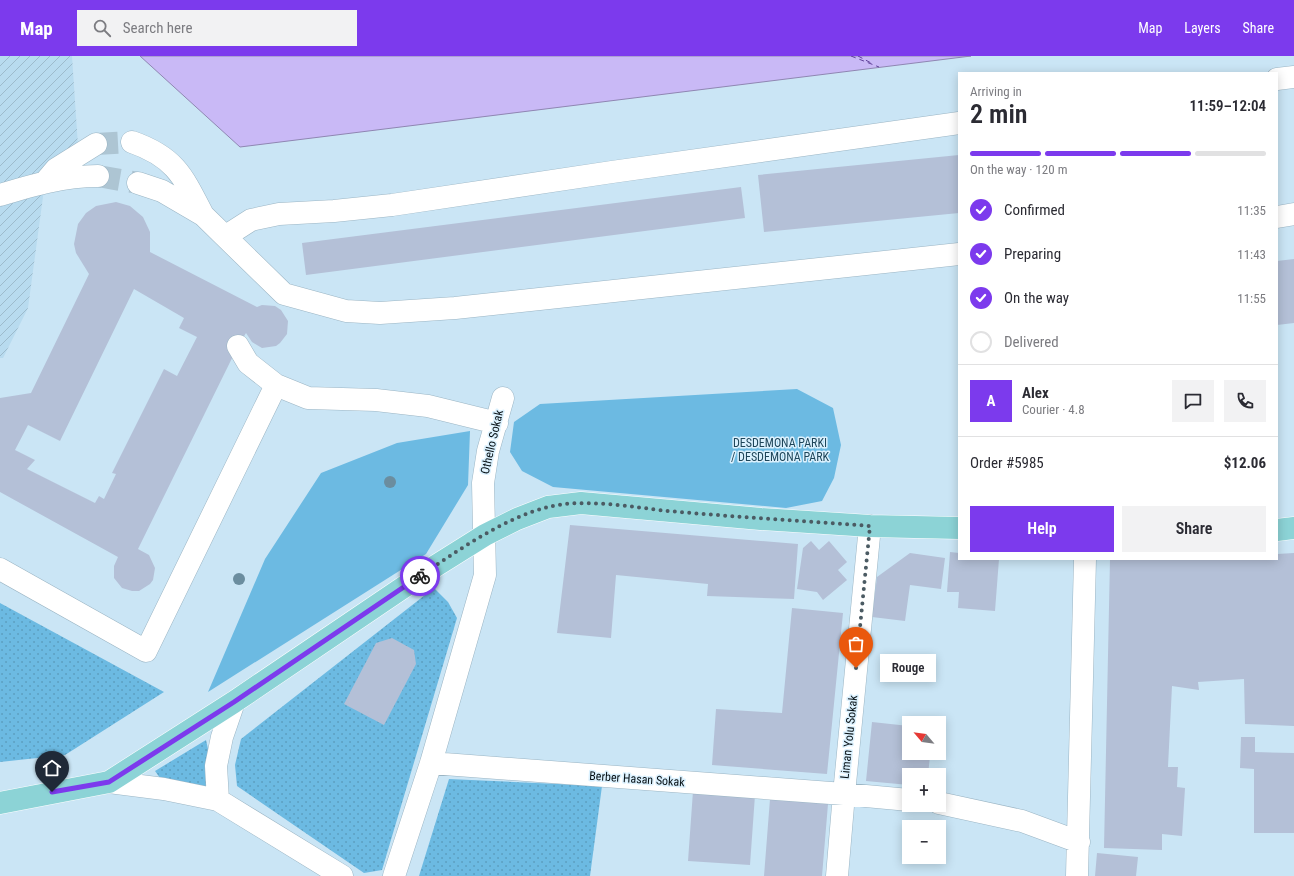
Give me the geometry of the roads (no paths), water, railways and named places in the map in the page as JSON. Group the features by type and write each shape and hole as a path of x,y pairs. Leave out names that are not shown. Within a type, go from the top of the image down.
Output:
{"main road":[{"path":"0,803 109,782 234,702 426,572 485,535 517,519 548,507 581,503 761,519 870,526 958,528"},
{"path":"1278,530 1294,528"}],"street":[{"path":"1278,79 1294,77"},
{"path":"226,236 251,220 279,214 334,211 392,205 604,173 958,124"},
{"path":"132,142 154,151 172,164 187,184 203,215"},
{"path":"45,182 56,169 96,144"},
{"path":"0,195 45,182 80,176 98,176"},
{"path":"138,183 162,190 203,215 284,294 346,311 380,313 455,308 588,295 958,254"},
{"path":"1278,217 1294,214"},
{"path":"238,346 248,363 276,385 308,398 376,400 428,406 497,424"},
{"path":"0,569 146,651 276,385"},
{"name":"Othello Sokak","path":"394,876 431,763 485,575 483,483 488,451 497,424 503,398"},
{"name":"Liman Yolu Sokak","path":"837,876 870,526"},
{"path":"1077,876 1085,560"},
{"path":"218,800 216,766 222,737 234,702"},
{"name":"Berber Hasan Sokak","path":"431,763 902,799"},
{"path":"109,782 164,789 218,800 342,876"},
{"path":"946,805 1022,821 1079,842"}],"tunnel":[{"path":"96,144 132,142"},
{"path":"98,176 138,183"}],"place":[{"name":"Rouge","path":"856,668"}],"park label":[{"name":"DESDEMONA PARKI / DESDEMONA PARK","path":"780,450"}]}
